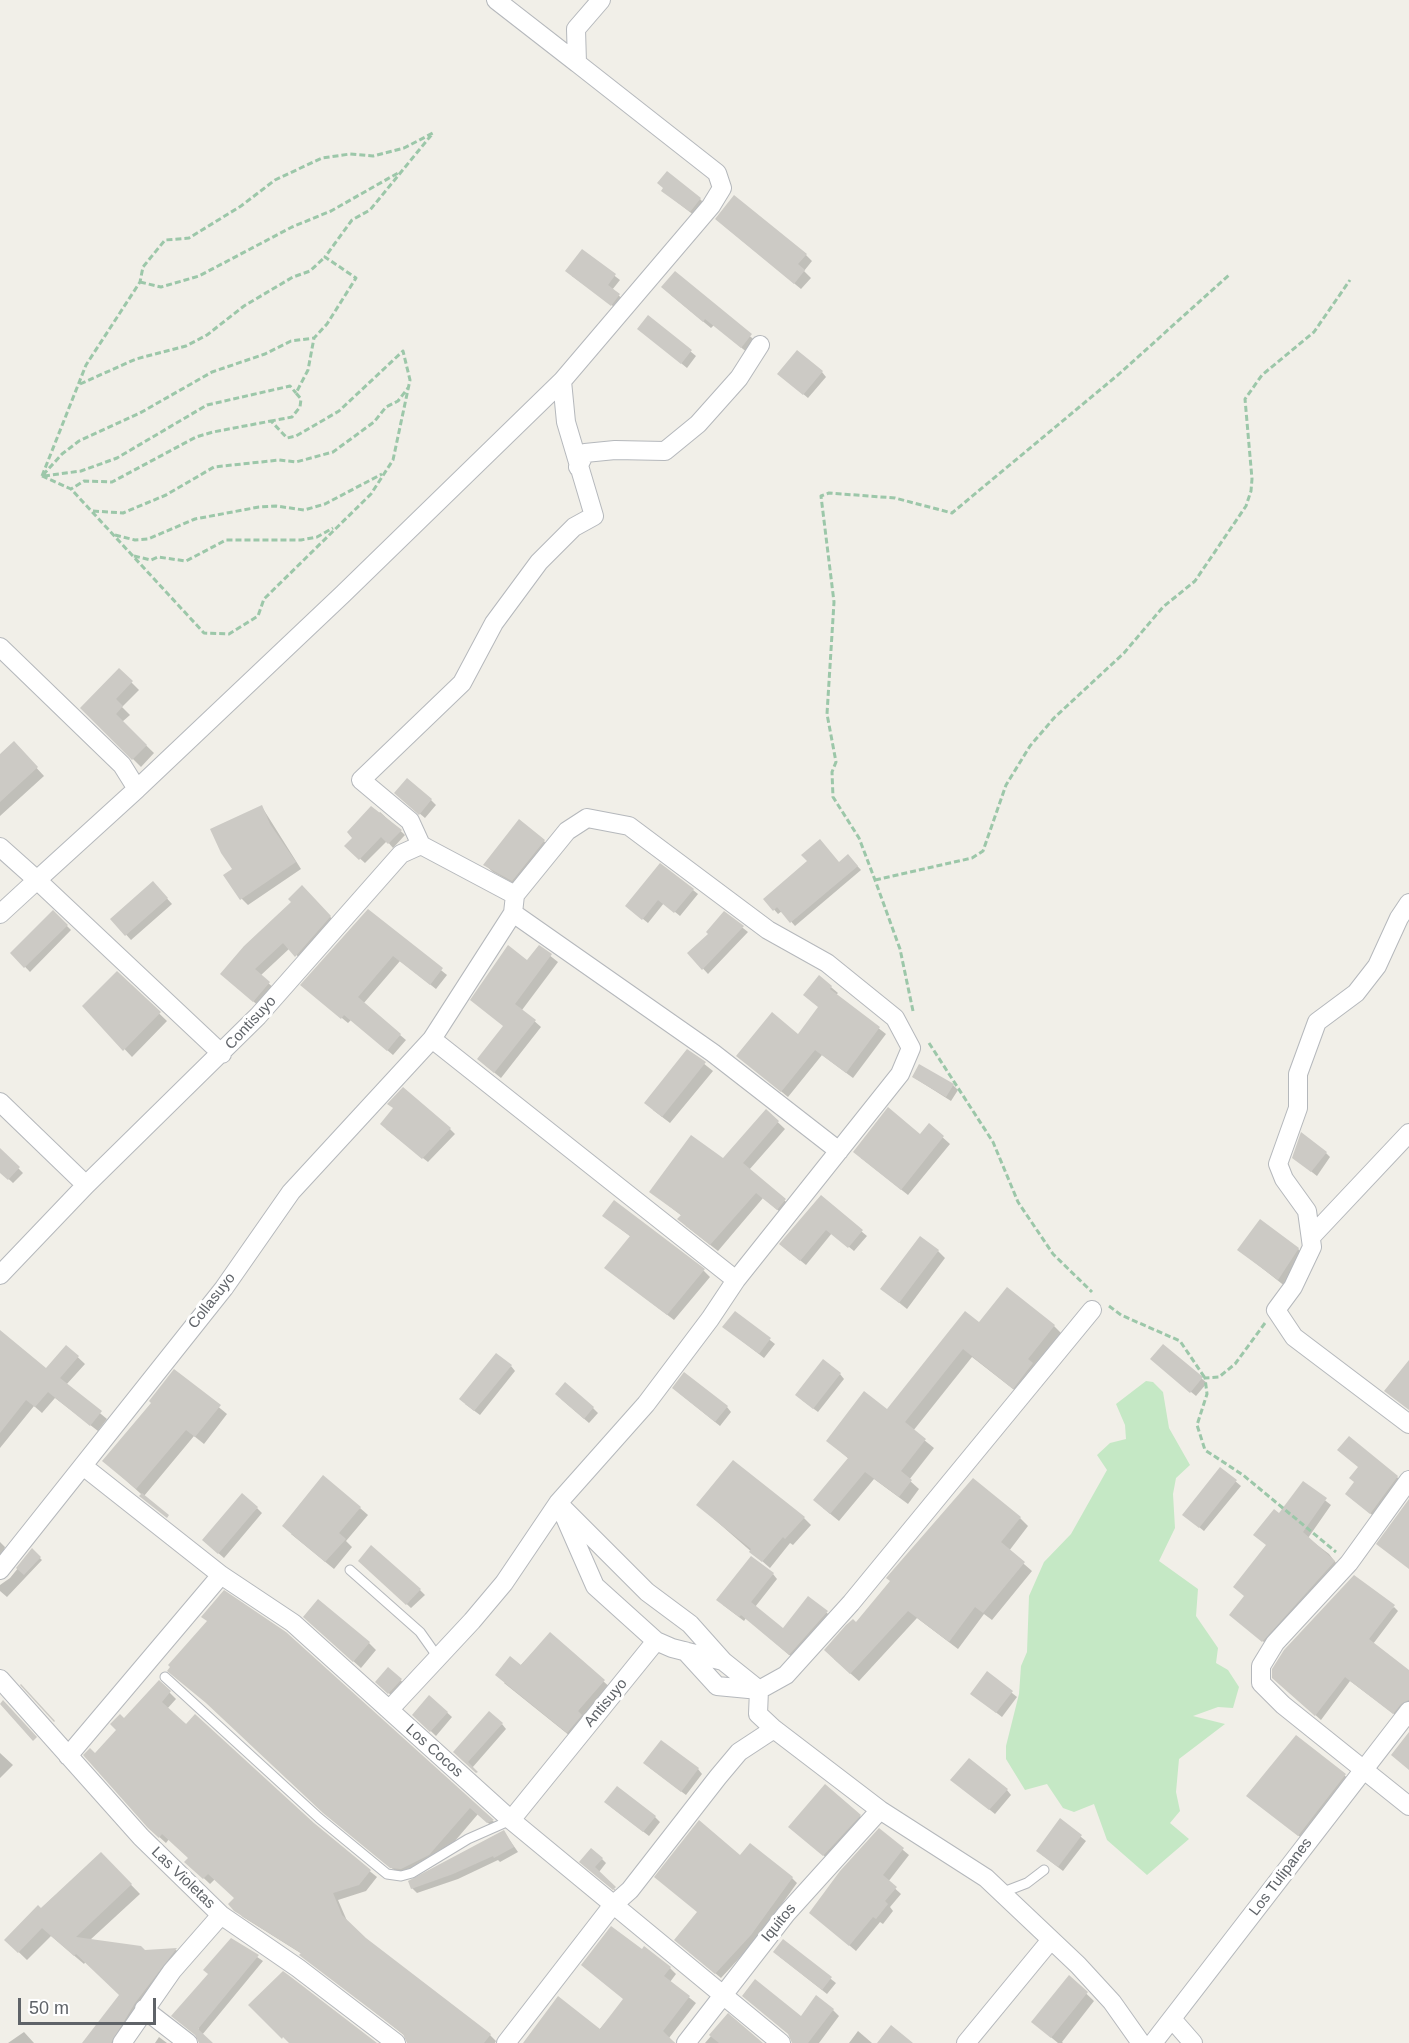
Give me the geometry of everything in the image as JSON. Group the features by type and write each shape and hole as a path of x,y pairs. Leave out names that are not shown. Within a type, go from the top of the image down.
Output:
{"street":[{"path":"0,914 344,594 562,381 711,206 722,188 717,173 496,0"},
{"path":"578,63 576,29 601,0"},
{"path":"578,466 585,453 615,450 665,451 698,424 739,378 760,345"},
{"path":"389,1710 504,1583 558,1503 646,1404 710,1319 736,1280 838,1151 713,1053 514,904 421,845 410,821 361,780 462,683 494,623 539,562 574,528 594,516 566,422 562,381"},
{"path":"0,647 122,765 137,789"},
{"name":"Collasuyo","path":"0,1570 83,1466 131,1401 224,1288 291,1192 432,1039 514,904 567,831 587,818 629,826 768,930 827,963 895,1018 911,1047 900,1074 838,1151"},
{"name":"Contisuyo","path":"0,1275 86,1185 222,1054 401,854 421,845"},
{"path":"0,847 222,1054"},
{"path":"1409,903 1399,918 1377,966 1356,993 1317,1022 1298,1074 1298,1108 1278,1164 1284,1179 1307,1212 1312,1247 1293,1287 1276,1310 1294,1337 1409,1424"},
{"path":"432,1039 736,1280"},
{"path":"0,1102 86,1185"},
{"path":"1311,1237 1409,1133"},
{"path":"685,1651 717,1686 759,1690 786,1675 816,1645 1097,1303"},
{"name":"Los Cocos","path":"83,1466 221,1575 293,1623 511,1820 612,1906 781,2043"},
{"path":"1409,1480 1349,1563 1275,1643 1261,1666 1261,1683 1283,1705 1409,1806"},
{"path":"558,1503 647,1592 690,1624 723,1661 759,1690"},
{"path":"558,1503 595,1586 656,1641 723,1661"},
{"path":"68,1756 221,1575"},
{"name":"Antisuyo","path":"511,1820 656,1641"},
{"name":"Las Violetas","path":"0,1679 141,1837 221,1915 298,1968 396,2043"},
{"path":"759,1690 758,1714 774,1729 880,1810 986,1878 1077,1965 1112,2002 1141,2043"},
{"name":"Los Tulipanes","path":"1153,2043 1302,1847 1365,1772 1409,1711"},
{"path":"507,2043 612,1906 630,1890 739,1752 774,1729"},
{"name":"Iquitos","path":"686,2043 793,1906 880,1810"},
{"path":"122,2043 172,1971 221,1915"},
{"path":"966,2043 1050,1941"},
{"path":"144,2009 188,2043"},
{"path":"1172,2019 1193,2043"}],"lane":[{"path":"350,1570 420,1632 437,1656"},
{"path":"165,1677 319,1818 387,1874 401,1876 412,1873 468,1839 511,1820"},
{"path":"1001,1893 1027,1883 1044,1870"}],"path":[{"path":"42,476 86,364 140,282 142,267 165,240 189,238 241,206 275,180 322,158 350,154 373,156 404,148 433,133 370,210 352,220 325,257 310,271 284,282 243,306 207,335 186,346 136,360 80,384"},
{"path":"140,282 162,286 199,276 283,232 331,211 401,172"},
{"path":"296,393 308,370 314,338 327,324 356,278 325,257"},
{"path":"914,1015 900,949 875,880 858,838 833,796 832,772 836,762 828,714 834,602 821,496 829,493 895,498 952,513 1119,374 1229,274"},
{"path":"875,880 972,858 983,851 1006,785 1030,746 1054,718 1124,653 1163,607 1195,581 1246,506 1252,479 1245,399 1262,375 1314,332 1350,280"},
{"path":"42,476 62,454 79,441 140,412 212,372 265,354 291,341 314,338"},
{"path":"42,476 71,489 204,633 229,634 258,616 264,599 370,494 393,460 409,386 403,351 339,411 296,436 287,438 271,421"},
{"path":"42,476 81,471 117,458 207,405 290,386 301,399 300,407 292,417 204,434 112,482 84,481 71,489"},
{"path":"91,510 123,513 166,495 214,467 279,460 296,462 333,452 374,422 386,407 398,401 409,386"},
{"path":"113,534 135,540 148,539 195,519 227,512 276,506 304,510 325,504 384,473"},
{"path":"132,555 151,560 158,557 186,561 226,540 301,540 317,537 338,525"},
{"path":"924,1034 993,1142 1018,1202 1053,1254 1097,1303 1180,1341 1205,1378 1207,1394 1197,1425 1205,1450 1243,1476 1349,1563"},
{"path":"1205,1378 1219,1377 1235,1364 1276,1310"}],"green space":[{"path":"1146,1381 1153,1382 1163,1392 1169,1428 1190,1465 1176,1478 1173,1494 1175,1528 1159,1561 1198,1589 1196,1616 1218,1648 1216,1663 1228,1670 1239,1687 1233,1708 1218,1707 1193,1716 1225,1724 1179,1759 1176,1792 1180,1811 1170,1823 1189,1839 1147,1875 1107,1840 1094,1804 1074,1812 1063,1808 1047,1784 1025,1790 1006,1759 1006,1746 1019,1694 1021,1666 1027,1652 1029,1596 1044,1562 1071,1534 1107,1470 1097,1455 1110,1443 1126,1439 1125,1425 1116,1404"}],"building":[{"path":"667,171 701,198 690,212 661,191 663,188 657,183"},
{"path":"734,195 807,254 798,264 805,270 794,284 715,219"},
{"path":"582,249 616,274 608,285 620,294 611,306 565,271"},
{"path":"675,271 752,334 741,348 705,319 703,322 661,287"},
{"path":"648,315 692,350 681,364 637,329"},
{"path":"797,350 823,371 803,395 777,374"},
{"path":"119,668 133,681 116,699 123,706 116,714 147,745 132,760 80,708"},
{"path":"14,741 38,767 0,802 0,754"},
{"path":"407,778 432,799 419,815 394,793"},
{"path":"262,805 270,824 296,862 240,900 223,875 232,869 221,853 210,829"},
{"path":"371,806 402,830 388,844 381,837 359,860 344,846 352,838 347,832"},
{"path":"519,819 545,840 512,881 483,865"},
{"path":"820,839 839,862 848,854 858,866 790,923 777,907 773,911 763,899 807,861 801,855"},
{"path":"660,863 694,889 674,913 658,900 642,920 625,906"},
{"path":"153,881 168,898 125,936 110,919"},
{"path":"302,885 331,916 295,957 283,943 255,969 270,982 253,1002 220,974 244,946 291,902 288,899"},
{"path":"368,909 443,968 430,985 393,956 358,997 401,1034 387,1051 344,1015 341,1019 300,985"},
{"path":"53,910 68,925 24,968 10,953"},
{"path":"724,911 744,926 702,970 687,953 708,934 706,932"},
{"path":"508,945 527,960 539,945 552,954 515,1004 536,1020 494,1073 477,1059 503,1026 470,1000"},
{"path":"117,971 161,1012 123,1051 82,1006"},
{"path":"819,975 832,986 830,989 880,1027 846,1073 815,1050 781,1092 736,1056 772,1012 798,1034 818,1007 803,995"},
{"path":"687,1049 706,1062 662,1117 644,1103"},
{"path":"919,1064 954,1084 946,1097 912,1077"},
{"path":"403,1087 451,1128 422,1159 380,1124 393,1108 387,1104"},
{"path":"888,1107 920,1134 929,1123 944,1136 901,1190 853,1152"},
{"path":"766,1109 779,1121 743,1163 786,1199 777,1210 756,1193 710,1245 677,1219 681,1215 649,1192 691,1135 723,1158"},
{"path":"1301,1132 1327,1152 1311,1172 1292,1158"},
{"path":"0,1148 20,1167 8,1180 0,1173"},
{"path":"821,1195 863,1230 848,1248 826,1230 800,1261 779,1244"},
{"path":"614,1200 705,1269 667,1315 604,1268 630,1236 602,1216"},
{"path":"1260,1219 1299,1248 1278,1280 1237,1250"},
{"path":"920,1236 939,1250 899,1303 880,1289"},
{"path":"1007,1287 1055,1325 1028,1359 1033,1363 1013,1389 963,1349 905,1422 926,1439 901,1471 912,1480 899,1497 865,1472 830,1514 813,1500 848,1458 826,1441 864,1391 887,1409 965,1311 979,1322"},
{"path":"735,1311 771,1338 759,1354 722,1327"},
{"path":"0,1330 46,1368 66,1345 79,1356 60,1378 102,1411 90,1426 48,1392 35,1407 26,1400 0,1433"},
{"path":"1163,1344 1203,1377 1190,1393 1150,1359"},
{"path":"496,1353 512,1365 474,1411 459,1399"},
{"path":"823,1359 841,1373 813,1409 795,1395"},
{"path":"1409,1360 1409,1410 1384,1391"},
{"path":"174,1369 221,1405 195,1437 186,1430 136,1489 102,1461 151,1403 149,1401"},
{"path":"684,1372 728,1406 715,1422 672,1388"},
{"path":"565,1382 594,1407 584,1419 555,1394"},
{"path":"1349,1436 1398,1476 1370,1514 1345,1494 1354,1482 1349,1478 1358,1467 1337,1450"},
{"path":"733,1460 805,1517 785,1539 783,1537 762,1562 749,1552 751,1549 696,1505"},
{"path":"1220,1467 1237,1480 1199,1528 1182,1515"},
{"path":"323,1475 361,1507 339,1533 346,1539 325,1562 282,1526"},
{"path":"973,1478 1021,1517 1001,1542 1025,1562 983,1613 975,1607 949,1642 908,1611 850,1674 824,1650 846,1625 853,1619 856,1622 890,1581 886,1578"},
{"path":"1303,1481 1327,1498 1303,1532 1335,1561 1262,1642 1229,1615 1244,1596 1233,1587 1266,1545 1253,1535 1274,1509 1279,1513"},
{"path":"142,1493 169,1515 167,1518 139,1496"},
{"path":"242,1493 258,1507 218,1554 202,1540"},
{"path":"1409,1499 1409,1569 1376,1544"},
{"path":"371,1545 421,1589 406,1605 358,1561"},
{"path":"32,1548 41,1557 24,1575 16,1568"},
{"path":"751,1556 774,1573 751,1602 783,1628 808,1596 828,1611 789,1655 741,1615 739,1617 716,1600"},
{"path":"1354,1575 1395,1605 1369,1639 1409,1670 1409,1700 1401,1704 1393,1714 1345,1677 1315,1716 1272,1678 1272,1669 1284,1650"},
{"path":"224,1590 286,1632 494,1820 487,1823 470,1808 429,1855 401,1869 390,1868 323,1813 206,1703 167,1671 170,1667 168,1665 207,1621 201,1617"},
{"path":"318,1599 370,1642 353,1662 303,1617"},
{"path":"550,1632 605,1680 578,1711 582,1715 567,1733 495,1675 510,1656 521,1665"},
{"path":"388,1667 402,1679 388,1694 375,1682"},
{"path":"987,1671 1013,1691 996,1713 970,1694"},
{"path":"159,1680 171,1691 162,1702 186,1724 195,1714 314,1823 371,1870 359,1885 333,1893 342,1915 366,1938 491,2034 484,2043 407,2043 403,2034 299,1955 301,1953 234,1911 228,1904 234,1898 208,1874 203,1879 184,1862 188,1858 162,1834 159,1838 148,1828 83,1755 90,1748 95,1753 116,1730 110,1724 120,1714 124,1718"},
{"path":"20,1685 55,1721 54,1722"},
{"path":"429,1695 448,1712 430,1732 412,1715"},
{"path":"3,1700 37,1737 33,1741 0,1704"},
{"path":"489,1711 503,1723 468,1762 478,1772 476,1773 453,1752"},
{"path":"1409,1732 1409,1770 1391,1755"},
{"path":"1296,1735 1346,1774 1298,1836 1246,1796"},
{"path":"661,1740 699,1768 681,1792 643,1763"},
{"path":"969,1758 1008,1789 989,1810 950,1780"},
{"path":"825,1784 861,1815 823,1856 788,1827"},
{"path":"617,1786 656,1816 643,1832 604,1802"},
{"path":"1060,1818 1082,1835 1058,1867 1036,1851"},
{"path":"699,1820 740,1855 750,1843 793,1877 751,1935 715,1974 674,1940 697,1912 654,1877"},
{"path":"879,1828 904,1848 883,1875 897,1887 885,1901 888,1904 876,1919 873,1917 849,1946 809,1913 840,1871"},
{"path":"504,1830 514,1847 494,1858 493,1856 411,1889 408,1881"},
{"path":"591,1848 603,1858 595,1867 616,1887 613,1890 579,1862"},
{"path":"101,1852 132,1884 76,1937 141,1946 145,1950 177,1948 135,2003 111,2043 82,2043 119,1995 76,1954 74,1956 42,1928 18,1953 4,1940 38,1905 41,1908"},
{"path":"611,1926 642,1949 644,1946 671,1967 664,1976 690,1996 663,2031 675,2043 523,2043 558,1996 600,2029 623,1999 581,1965"},
{"path":"231,1938 259,1955 198,2029 213,2043 199,2043 195,2035 171,2016 208,1974 203,1970"},
{"path":"783,1939 832,1977 822,1990 773,1952"},
{"path":"283,1971 377,2043 289,2043 283,2037 282,2039 248,2005"},
{"path":"1069,1975 1088,1992 1051,2038 1031,2022"},
{"path":"755,1979 801,2016 816,1995 834,2009 808,2043 792,2043 788,2034 742,1996"},
{"path":"728,2013 763,2043 719,2043 709,2035"},
{"path":"891,2025 913,2043 877,2043"}]}
